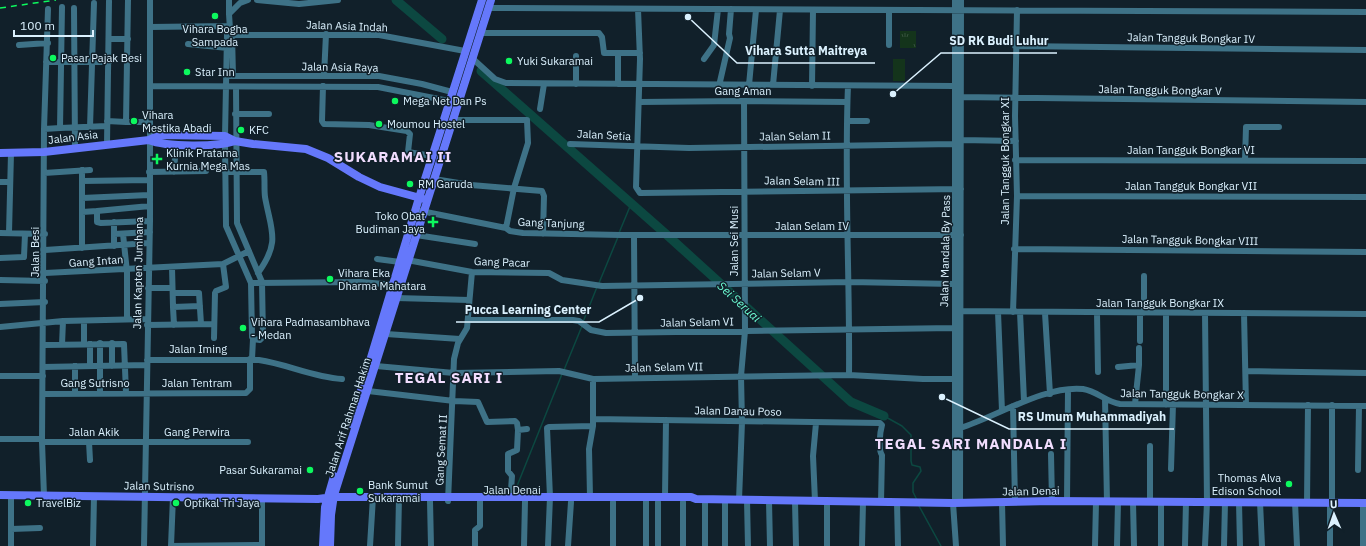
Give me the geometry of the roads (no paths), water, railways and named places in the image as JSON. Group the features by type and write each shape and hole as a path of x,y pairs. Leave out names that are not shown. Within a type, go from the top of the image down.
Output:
{"main road":[{"name":"Jalan Arif Rahman Hakim","path":"323,546 328,499 397,285 423,199 432,156 482,0"},
{"name":"Jalan Arif Rahman Hakim","path":"423,199 434,179 490,4"},
{"name":"Jalan Asia","path":"0,153 44,152 149,140 159,135 225,136"},
{"path":"225,136 235,141 300,148 314,151 380,187 423,199"},
{"name":"Jalan Asia","path":"149,140 159,144 226,144 235,141"},
{"name":"Jalan Arif Rahman Hakim","path":"404,261 416,235 419,210"},
{"name":"Jalan Arif Rahman Hakim","path":"330,546 328,499 368,391 396,298 397,285"},
{"name":"Jalan Sutrisno","path":"0,495 328,499"},
{"name":"Jalan Denai","path":"400,499 430,501 448,499 480,501 507,499 525,501 590,497 658,502 743,500 913,503 1052,501 1365,503"},
{"name":"Jalan Denai","path":"328,499 549,499 571,502 613,502 665,497 691,497 701,500"}],"street":[{"path":"126,122 128,0"},
{"name":"Jalan Kapten Jumhana","path":"144,546 147,322 150,232 150,0"},
{"path":"225,136 227,87 230,76 228,0"},
{"path":"229,14 240,3 248,0"},
{"path":"257,0 299,4 338,0"},
{"name":"Jalan Mandala By Pass","path":"955,0 958,9 958,97 961,140 957,235 960,428 956,503"},
{"name":"Jalan Mandala By Pass","path":"958,189 954,144 958,97 954,86 958,9 961,0"},
{"path":"107,144 109,1"},
{"path":"90,127 94,3"},
{"path":"490,4 756,10 958,9 1366,12"},
{"path":"60,128 62,7"},
{"path":"74,8 75,148"},
{"path":"637,147 640,53 638,8"},
{"name":"Jalan Besi","path":"44,496 42,441 45,302 44,129 48,9"},
{"path":"704,59 714,45 718,9"},
{"path":"719,86 730,38 731,9"},
{"path":"749,85 756,10"},
{"path":"773,85 780,10"},
{"path":"812,86 813,10"},
{"path":"889,10 889,45"},
{"name":"Jalan Tangguk Bongkar XI","path":"1013,312 1017,196 1015,160 1015,46 1017,10"},
{"name":"Jalan Asia Indah","path":"150,27 230,31 379,35 465,51"},
{"path":"230,31 228,48 230,76"},
{"path":"481,33 598,33 602,37 603,52 640,53"},
{"path":"324,76 326,34"},
{"path":"109,39 128,39"},
{"path":"19,45 48,43"},
{"path":"188,44 228,48"},
{"name":"Jalan Tangguk Bongkar IV","path":"1015,46 1366,50"},
{"path":"618,53 618,84"},
{"path":"576,56 576,84"},
{"path":"472,58 495,79 501,82 544,84 639,83 719,86 954,86"},
{"path":"46,62 109,62"},
{"name":"Jalan Asia Raya","path":"230,76 379,76 422,84 452,92"},
{"path":"378,86 379,76"},
{"path":"420,94 422,84"},
{"path":"540,109 544,84"},
{"name":"Jalan Asia Raya","path":"151,86 378,86 449,101"},
{"path":"323,86 322,121 324,124 369,125 407,131 410,134 408,152 432,156"},
{"path":"848,86 847,192 850,282 849,375"},
{"path":"236,87 235,141 238,227 262,282 263,337 260,340 253,339"},
{"name":"Jalan Tangguk Bongkar V","path":"958,97 1366,102"},
{"name":"Jalan Sei Musi","path":"744,101 745,331 740,376 743,500 748,546"},
{"name":"Gang Aman","path":"638,102 847,102"},
{"path":"235,114 269,114"},
{"path":"453,120 527,120 528,143 514,188 506,228"},
{"path":"848,121 867,121"},
{"path":"44,129 90,127 126,122 150,122"},
{"path":"1245,160 1246,127 1278,127"},
{"path":"954,144 961,140 1016,141"},
{"path":"174,172 176,144"},
{"path":"226,144 226,226 251,283 253,339 251,359"},
{"name":"Jalan Setia","path":"570,144 637,147"},
{"name":"Jalan Selam II","path":"637,147 744,148 954,144"},
{"name":"Jalan Selam III","path":"637,147 636,187 638,191 643,194 744,190 847,192 958,189"},
{"path":"9,233 11,153"},
{"name":"Jalan Tangguk Bongkar VI","path":"1015,160 1366,161"},
{"path":"82,170 82,248"},
{"path":"44,173 90,170"},
{"path":"225,172 262,171 264,173 265,195 273,239 265,263 258,273"},
{"path":"149,172 206,172"},
{"path":"434,179 542,191 544,196 543,234"},
{"path":"82,181 149,180"},
{"path":"0,182 10,182"},
{"path":"82,198 150,194"},
{"name":"Jalan Tangguk Bongkar VII","path":"1017,196 1366,197"},
{"path":"82,212 150,206"},
{"name":"Gang Tanjung","path":"419,210 506,228 513,231 543,234 634,236 664,235"},
{"path":"97,211 98,223 150,221"},
{"path":"114,222 114,246"},
{"path":"114,234 150,232"},
{"path":"0,233 45,234"},
{"path":"0,258 24,257 25,234"},
{"path":"123,234 127,269 127,319"},
{"path":"416,235 475,244"},
{"name":"Jalan Selam IV","path":"664,235 957,235"},
{"name":"Jalan Mandala By Pass","path":"956,503 954,328 957,311 954,284 957,235"},
{"path":"634,236 635,378"},
{"path":"45,250 149,243"},
{"name":"Jalan Tangguk Bongkar VIII","path":"1014,249 1366,252"},
{"path":"214,338 215,292 226,287 223,264 249,251"},
{"name":"Gang Pacar","path":"376,259 404,261 472,272 549,273 562,280 597,284"},
{"name":"Gang Intan","path":"45,273 223,264"},
{"path":"172,267 174,324"},
{"name":"Gang Semat II","path":"448,499 456,347 467,328 472,272"},
{"path":"1140,341 1144,276"},
{"path":"0,280 45,281"},
{"path":"251,283 361,282 397,285"},
{"name":"Jalan Selam V","path":"597,284 634,286 850,282 954,284"},
{"path":"148,288 198,292 200,294 201,324"},
{"path":"396,298 469,300"},
{"path":"0,304 45,302"},
{"path":"173,307 200,306"},
{"name":"Jalan Tangguk Bongkar IX","path":"957,311 1142,314 1366,314"},
{"path":"998,312 1002,411"},
{"path":"1020,312 1024,401"},
{"path":"1045,313 1050,394"},
{"path":"1097,313 1098,372"},
{"path":"1166,313 1171,469"},
{"path":"1204,546 1207,502 1205,313"},
{"path":"1244,313 1246,405"},
{"path":"0,327 63,321 127,319 174,324 214,324"},
{"name":"Jalan Selam VI","path":"468,320 579,321 591,330 606,333 849,328 954,328"},
{"path":"62,345 63,321"},
{"path":"84,321 90,366"},
{"path":"386,334 460,339"},
{"path":"44,345 112,343 124,345 126,393"},
{"path":"112,343 112,366"},
{"path":"100,344 100,393"},
{"path":"1135,404 1139,365 1139,348"},
{"name":"Jalan Iming","path":"43,367 112,366 147,362 251,359 271,362 314,376 342,379"},
{"name":"Jalan Tentram","path":"147,394 246,393 250,389 251,359"},
{"path":"1118,367 1139,365"},
{"path":"75,366 75,393"},
{"name":"Jalan Selam VII","path":"376,366 454,373 559,370 593,379 849,375 954,379"},
{"path":"1246,371 1366,373"},
{"path":"0,376 43,376"},
{"path":"590,497 589,449 593,426 593,379"},
{"name":"Jalan Tangguk Bongkar X","path":"960,428 1024,401 1076,389 1091,391 1116,403 1170,405 1366,406"},
{"path":"1067,501 1068,390"},
{"path":"368,391 454,401 478,402 487,422 517,423 517,450 508,454 508,471 512,476 511,490 507,499"},
{"name":"Gang Sutrisno","path":"43,394 147,394"},
{"path":"1105,398 1107,502"},
{"path":"1307,503 1308,405"},
{"path":"1330,546 1332,405"},
{"path":"1013,406 1015,502"},
{"path":"1358,470 1359,406"},
{"name":"Jalan Danau Poso","path":"593,419 816,423 869,422 882,424 879,442 880,452 882,455 881,502"},
{"path":"665,497 666,420"},
{"path":"815,501 813,456 816,423"},
{"path":"548,546 548,427 593,426"},
{"path":"518,430 527,430"},
{"name":"Jalan Akik","path":"0,439 146,442"},
{"path":"89,442 90,460"},
{"name":"Gang Perwira","path":"146,442 248,442"},
{"path":"1150,446 1150,502"},
{"path":"1051,454 1052,501"},
{"path":"11,496 11,546"},
{"path":"94,496 94,546"},
{"path":"173,497 171,546 262,545 262,498"},
{"path":"370,546 372,499"},
{"path":"398,546 400,499"},
{"path":"646,500 646,546"},
{"path":"701,500 705,546"},
{"path":"725,500 725,546"},
{"path":"430,501 431,546"},
{"path":"475,546 475,530 480,526 480,501"},
{"path":"524,546 525,501"},
{"path":"769,501 770,546"},
{"path":"795,501 796,546"},
{"path":"827,501 827,546"},
{"path":"568,546 571,502"},
{"path":"613,502 613,546"},
{"path":"658,502 658,546"},
{"path":"683,502 683,546"},
{"path":"862,546 863,502"},
{"path":"897,502 898,546"},
{"path":"1002,502 1003,546"},
{"path":"1095,546 1096,502"},
{"path":"1117,546 1118,502"},
{"path":"1133,502 1134,546"},
{"path":"1161,502 1162,546"},
{"path":"1185,546 1186,502"},
{"path":"1224,546 1225,502"},
{"path":"1239,502 1240,546"},
{"path":"1260,502 1262,546"},
{"path":"1295,502 1297,546"},
{"path":"956,503 956,546"},
{"path":"1363,546 1365,503"},
{"path":"11,529 40,528"}],"waterway":[{"name":"Sei Seruai","path":"396,0 442,39"},
{"name":"Sei Seruai","path":"481,71 667,235 851,402 884,416"},
{"path":"619,233 631,204"},
{"path":"599,283 618,237"},
{"path":"583,322 597,287"},
{"path":"564,370 582,326"},
{"path":"515,491 562,374"},
{"name":"Sei Seruai","path":"884,416 902,426 911,435 912,465 920,467 921,471 913,483 913,492 917,500"},
{"name":"Sei Seruai","path":"919,506 941,546"}],"railway":[{"path":"0,8 56,0"}],"place":[{"name":"Vihara Bogha Sampada","path":"215,16"},
{"name":"Vihara Sutta Maitreya","path":"688,17"},
{"name":"Pasar Pajak Besi","path":"53,58"},
{"name":"Yuki Sukaramai","path":"509,61"},
{"name":"Star Inn","path":"187,72"},
{"name":"SD RK Budi Luhur","path":"893,94"},
{"name":"Mega Net Dan Ps","path":"395,101"},
{"name":"Vihara Mestika Abadi","path":"134,121"},
{"name":"Moumou Hostel","path":"379,124"},
{"name":"KFC","path":"241,130"},
{"name":"Klinik Pratama Kurnia Mega Mas","path":"157,159"},
{"name":"RM Garuda","path":"410,184"},
{"name":"Toko Obat Budiman Jaya","path":"433,222"},
{"name":"Vihara Eka Dharma Mahatara","path":"330,279"},
{"name":"Pucca Learning Center","path":"640,298"},
{"name":"Vihara Padmasambhava - Medan","path":"243,328"},
{"name":"RS Umum Muhammadiyah","path":"942,397"},
{"name":"Pasar Sukaramai","path":"310,470"},
{"name":"Thomas Alva Edison School","path":"1289,484"},
{"name":"Bank Sumut Sukaramai","path":"360,491"},
{"name":"TravelBiz","path":"28,503"},
{"name":"Optikal Tri Jaya","path":"176,503"}],"district":[{"name":"SUKARAMAI II","path":"393,157"},
{"name":"TEGAL SARI I","path":"449,378"},
{"name":"TEGAL SARI MANDALA I","path":"971,444"}]}
